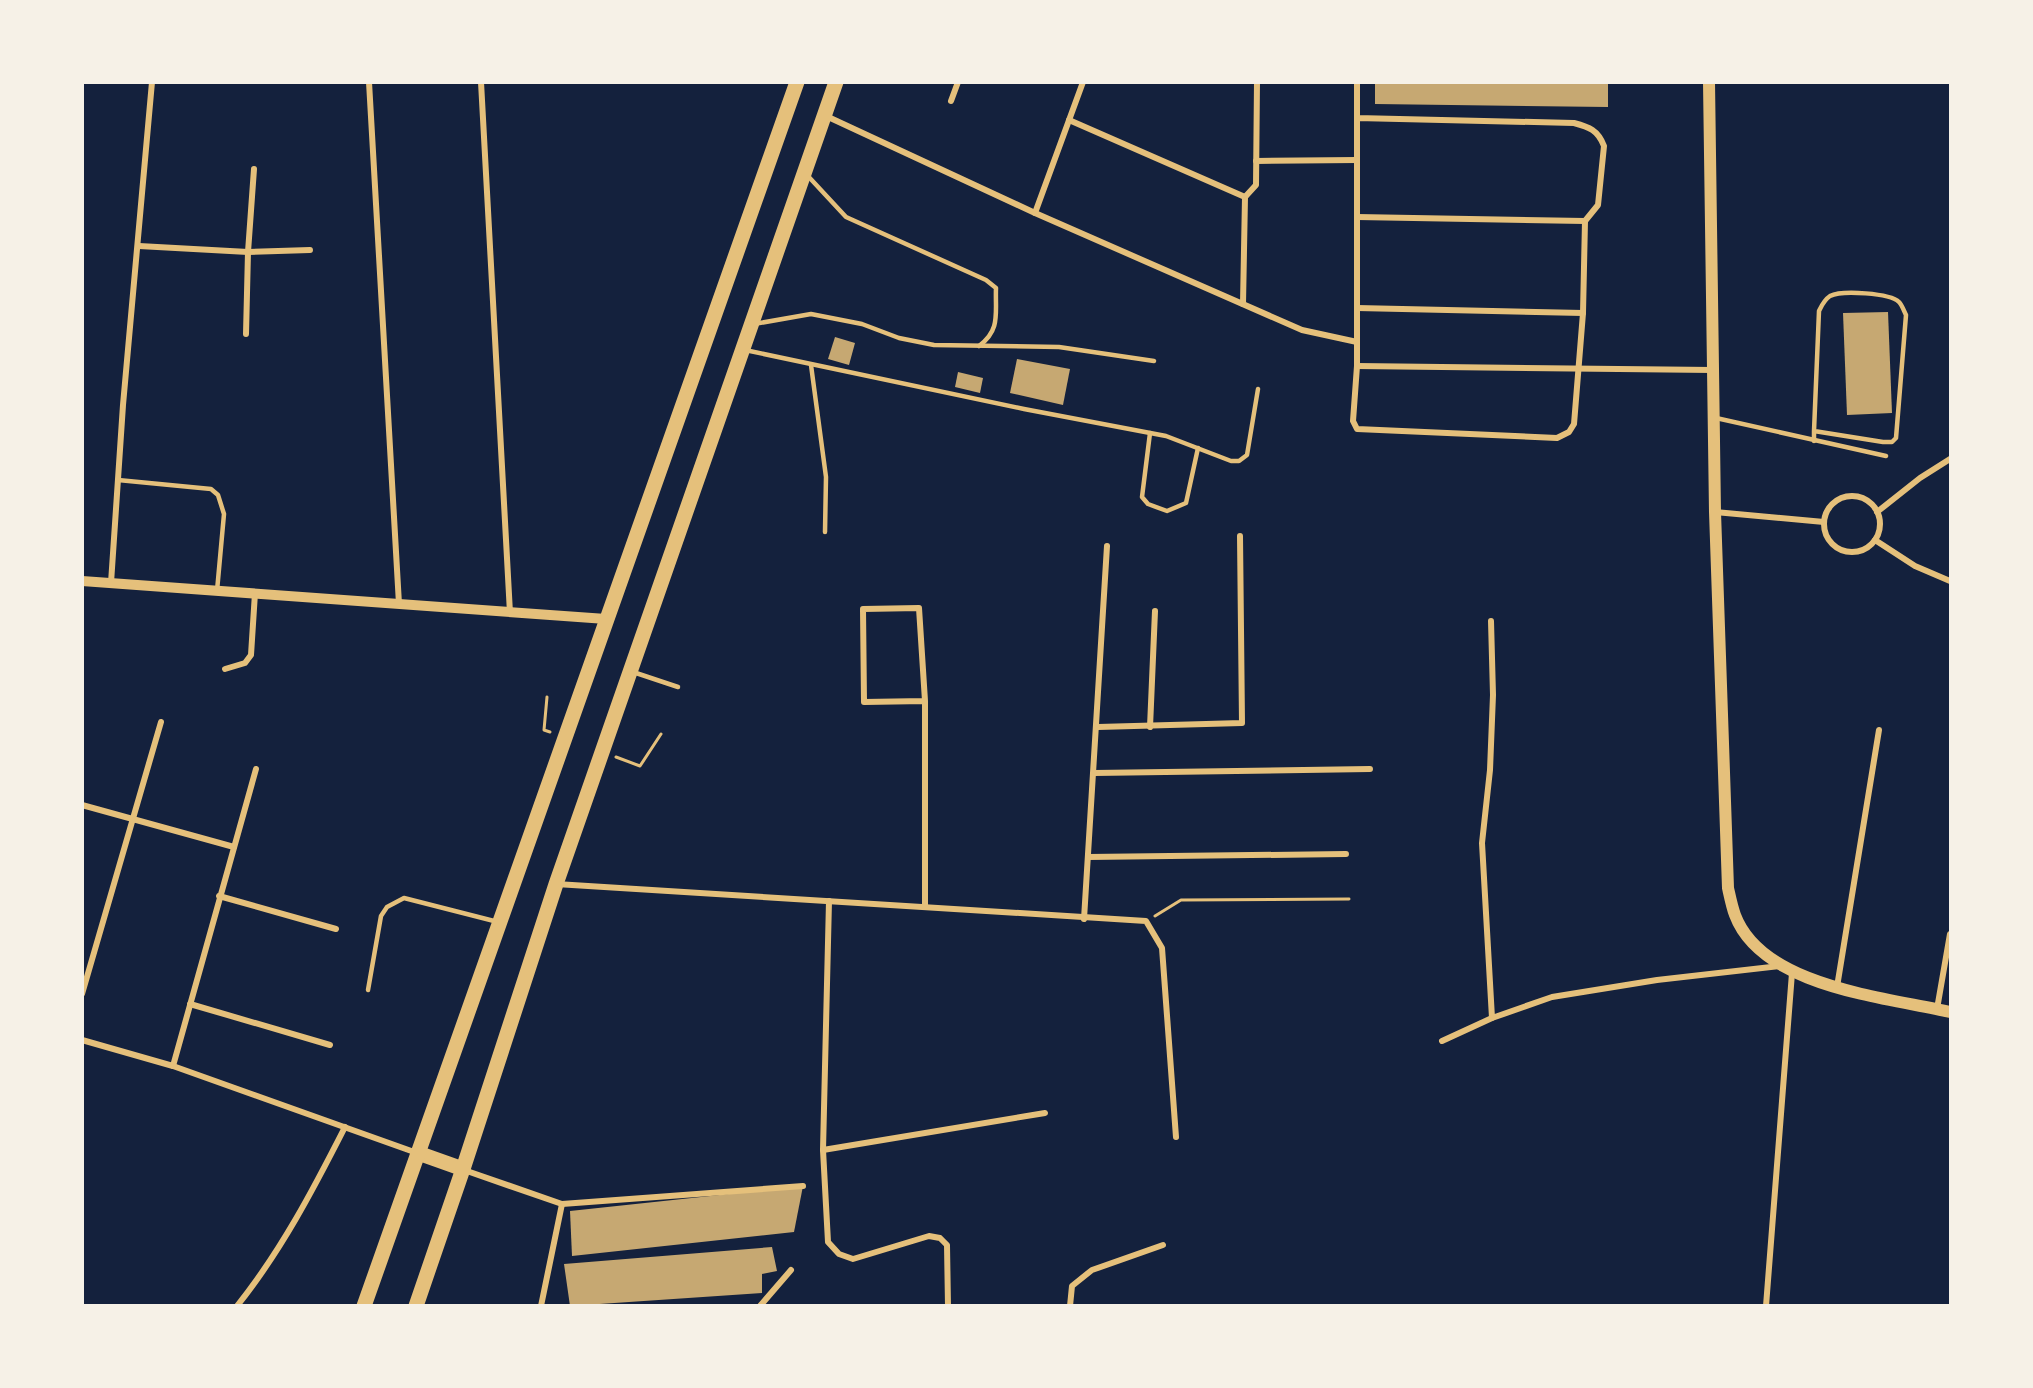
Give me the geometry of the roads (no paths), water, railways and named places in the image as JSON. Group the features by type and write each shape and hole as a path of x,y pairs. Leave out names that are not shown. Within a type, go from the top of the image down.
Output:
{"main road":[{"path":"364,1305 797,82"},
{"path":"416,1305 556,884 836,82"},
{"path":"1708,82 1715,512 1728,888 1735,917 1749,939 1792,973 1837,987 1950,1012"},
{"path":"418,1153 463,1169"}],"street":[{"path":"111,582 152,82"},
{"path":"369,82 399,604"},
{"path":"481,82 510,613"},
{"path":"951,101 958,82"},
{"path":"1035,213 1083,82"},
{"path":"1243,304 1245,197 1256,184 1257,82"},
{"path":"1357,82 1357,118 1357,366 1353,421 1358,429 1557,438 1569,432 1574,424 1580,368 1585,221 1598,205 1604,146 1595,130 1574,123 1357,118"},
{"path":"825,116 1035,213 1302,330 1357,342"},
{"path":"1069,120 1245,197"},
{"path":"1256,161 1357,160"},
{"path":"246,334 248,252 254,169"},
{"path":"1357,217 1585,221"},
{"path":"139,246 248,252 310,250"},
{"path":"1357,308 1583,313"},
{"path":"1357,366 1713,370"},
{"path":"1877,512 1920,478 1950,459"},
{"path":"1847,496 1865,499 1877,512 1880,522 1875,540 1860,551 1842,551 1828,540 1824,522 1831,505 1847,496"},
{"path":"1715,512 1824,522"},
{"path":"1098,727 1242,723 1240,536"},
{"path":"1875,540 1915,566 1950,581"},
{"path":"1084,919 1098,727 1107,546"},
{"path":"82,581 606,619"},
{"path":"225,669 245,663 251,655 255,593"},
{"path":"925,701 864,702 863,609 919,608 925,701 925,906"},
{"path":"1150,727 1155,611"},
{"path":"1491,621 1493,695 1490,770 1482,843 1492,1018"},
{"path":"82,994 161,722"},
{"path":"1837,987 1879,730"},
{"path":"173,1066 256,769"},
{"path":"1095,773 1370,769"},
{"path":"82,805 234,847"},
{"path":"1088,857 1346,854"},
{"path":"556,884 925,906 1084,919 1146,921 1162,948 1176,1137"},
{"path":"219,896 336,929"},
{"path":"829,901 823,1150 828,1242 839,1254 853,1259 928,1236 940,1238 947,1245 948,1305"},
{"path":"1937,1009 1950,934"},
{"path":"1442,1041 1492,1018 1552,997 1657,980 1781,966"},
{"path":"1766,1305 1792,973"},
{"path":"190,1004 330,1045"},
{"path":"82,1040 173,1066 418,1153"},
{"path":"823,1150 1045,1113"},
{"path":"237,1305 260,1277 306,1204 345,1127"},
{"path":"463,1169 562,1204 803,1186"},
{"path":"541,1305 562,1204"},
{"path":"1070,1305 1072,1286 1092,1270 1163,1245"},
{"path":"760,1305 792,1270"}],"lane":[{"path":"805,173 846,218 986,280 996,288 995,329 979,346"},
{"path":"1814,431 1883,442 1892,442 1896,438 1906,315 1898,301 1886,296 1848,293 1832,295 1823,302 1819,311 1814,431 1814,441"},
{"path":"752,325 812,314 862,324 899,338 933,345 1059,347 1154,361"},
{"path":"743,350 1150,433 1230,461 1239,461 1247,455 1258,389"},
{"path":"810,365 826,477 825,532"},
{"path":"1713,417 1886,456"},
{"path":"1150,433 1142,497 1148,504 1167,512 1186,503 1198,448"},
{"path":"118,480 211,489 218,495 224,514 217,591"},
{"path":"630,671 678,687"},
{"path":"369,990 381,916 395,902 404,898 499,922"}]}
